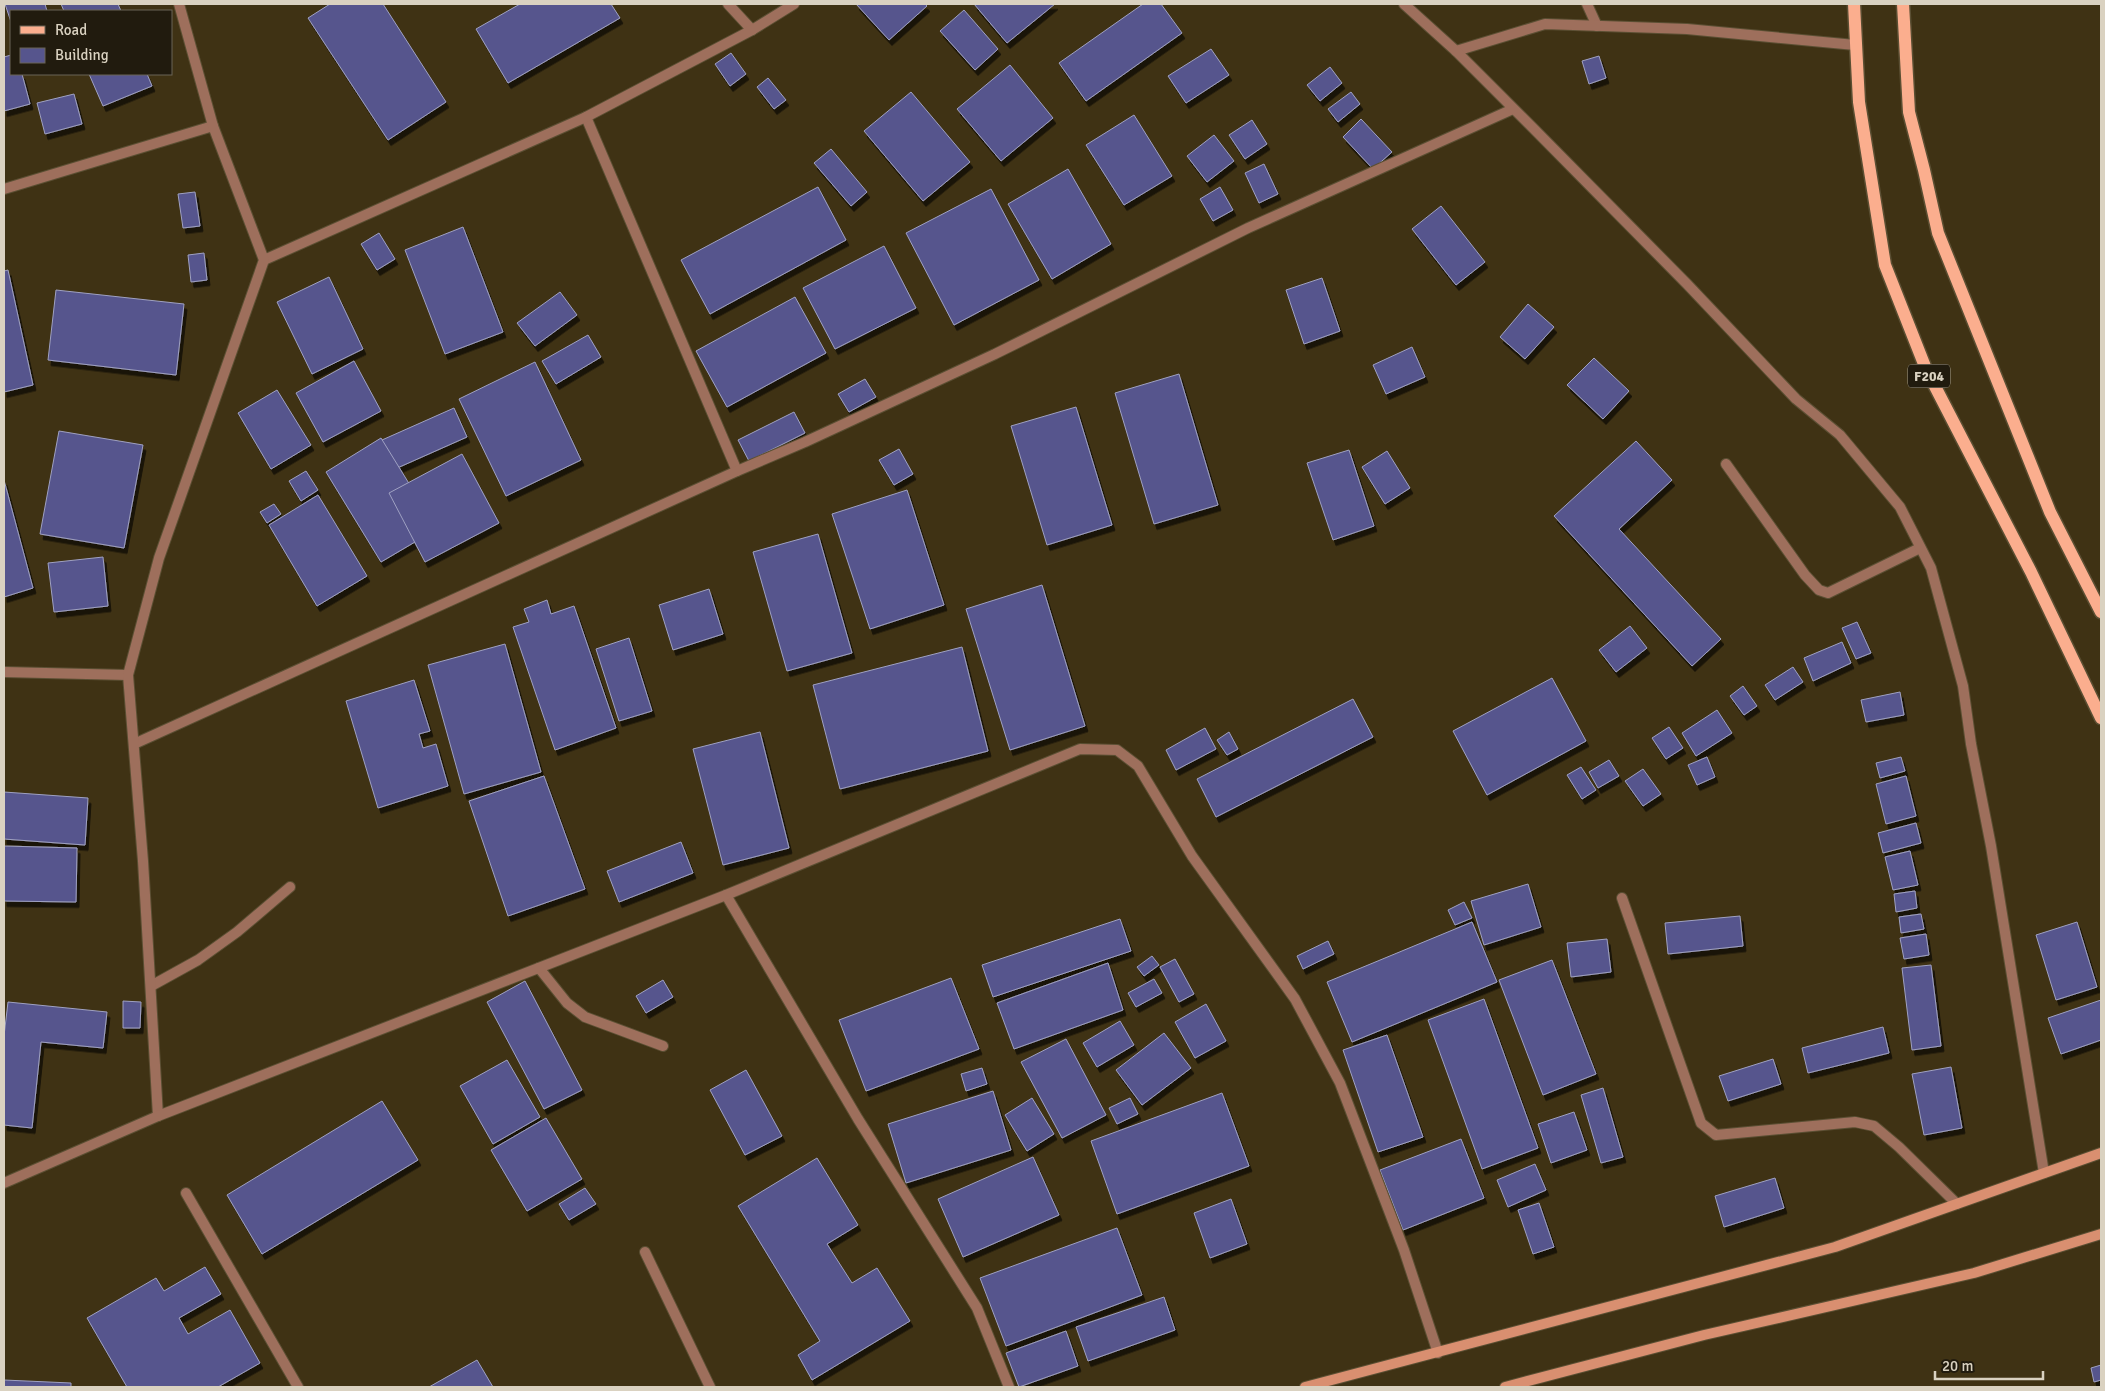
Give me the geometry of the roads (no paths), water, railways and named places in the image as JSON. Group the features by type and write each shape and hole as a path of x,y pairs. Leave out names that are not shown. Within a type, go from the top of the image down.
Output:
{"main road":[{"name":"F204","path":"1854,4 1859,102 1885,265 1926,369 2031,572 2101,718"},
{"path":"1903,4 1909,112 1938,233 2050,512 2101,612"},
{"path":"1305,1387 1835,1247 2101,1153"},
{"path":"1504,1387 1704,1335 1974,1273 2101,1234"}],"street":[{"path":"158,1116 128,675 159,558 264,260 213,126 179,4"},
{"path":"728,4 752,30"},
{"path":"264,260 586,117 752,30 794,4"},
{"path":"1404,4 1456,51 1687,284 1796,399 1840,435 1900,507 1930,568 1963,686 1971,744 1990,846 2044,1173"},
{"path":"1587,4 1597,26"},
{"path":"1456,51 1545,24 1687,29 1855,45"},
{"path":"134,744 736,471 804,442 995,354 1248,228 1513,109"},
{"path":"586,117 736,471"},
{"path":"4,189 213,126"},
{"path":"1726,464 1805,575 1819,590 1828,593 1920,548"},
{"path":"4,672 128,675"},
{"path":"4,1183 158,1116 726,895 1080,749 1118,750 1138,766 1192,856 1294,999 1340,1083 1404,1250 1438,1353"},
{"path":"150,986 198,960 237,932 290,887"},
{"path":"726,895 858,1119 977,1308 1009,1387"},
{"path":"1622,898 1701,1123 1716,1135 1855,1122 1874,1126 1899,1147 1957,1204"},
{"path":"539,968 567,1003 585,1017 663,1046"},
{"path":"186,1193 298,1387"},
{"path":"645,1252 710,1387"}]}
